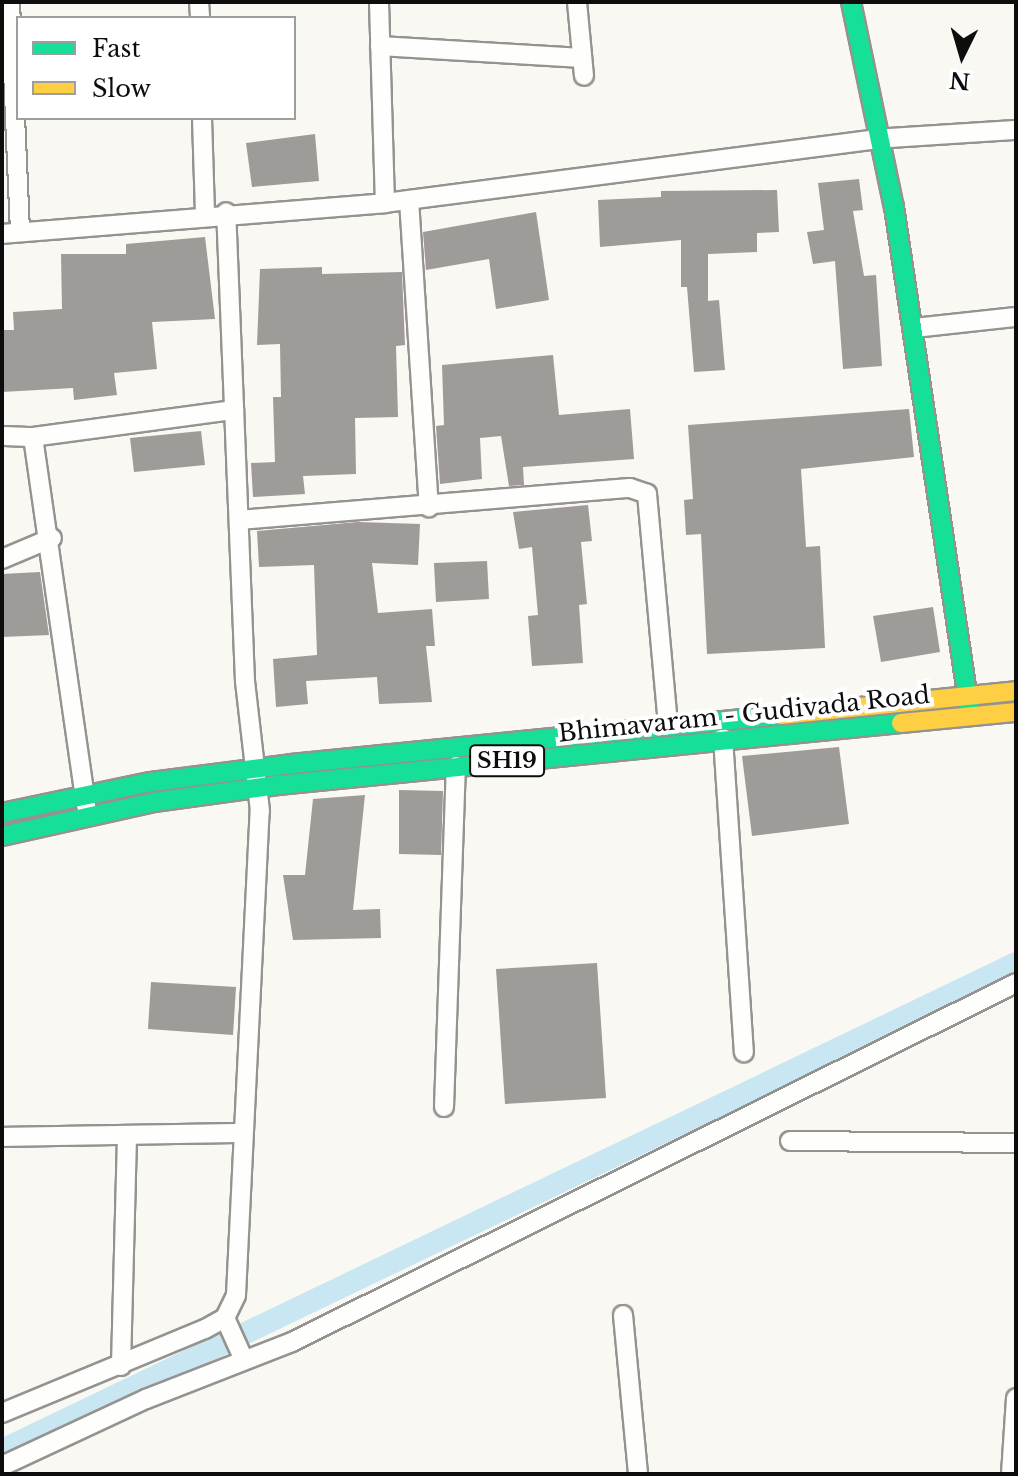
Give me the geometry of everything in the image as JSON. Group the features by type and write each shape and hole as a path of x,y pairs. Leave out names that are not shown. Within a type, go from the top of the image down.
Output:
{"main road":[{"path":"851,2 875,139 894,207 970,716"},
{"name":"Bhimavaram - Gudivada Road","path":"2,813 84,794 257,770 668,723 1016,691"},
{"name":"Bhimavaram - Gudivada Road","path":"2,836 89,816 259,789 723,738 1016,712"}],"street":[{"path":"10,2 6,52 11,233 205,213 385,203 875,139 1016,130"},
{"path":"379,2 385,203"},
{"path":"380,46 583,67 577,2"},
{"path":"202,120 205,213"},
{"path":"409,200 429,507"},
{"path":"2,1413 121,1366 226,1319 236,1295 259,789 239,520 226,212"},
{"path":"914,328 1016,317"},
{"path":"2,436 33,437 234,410"},
{"path":"33,437 52,538 89,816"},
{"path":"239,520 429,507 630,488 647,494 668,723"},
{"path":"2,559 52,538"},
{"path":"723,738 744,1052"},
{"path":"444,1107 456,766"},
{"path":"2,1466 461,1260 1016,983"},
{"path":"2,1137 242,1133"},
{"path":"121,1366 127,1135"},
{"path":"790,1141 1016,1143"},
{"path":"623,1315 638,1474"},
{"path":"226,1319 244,1359"},
{"path":"1011,1474 1016,1398"}],"building":[{"path":"315,134 319,181 252,187 246,143"},
{"path":"859,179 863,210 853,211 864,276 876,275 882,366 843,369 835,261 813,264 807,232 824,230 818,183"},
{"path":"777,190 779,232 757,233 757,252 708,254 708,301 719,300 725,370 694,372 687,287 681,287 681,240 600,247 598,200 661,197 661,191"},
{"path":"536,212 549,300 496,309 489,259 426,270 423,232"},
{"path":"205,237 215,319 152,322 157,369 114,373 117,395 74,400 73,388 2,392 2,330 14,330 13,312 62,309 61,254 126,254 126,244"},
{"path":"322,267 322,274 402,272 405,345 396,346 398,417 355,418 356,474 303,476 305,494 253,497 251,463 275,462 273,397 281,397 280,344 257,345 260,269"},
{"path":"553,355 559,415 630,409 634,459 523,467 524,485 509,486 501,436 480,438 482,479 440,484 436,426 444,425 442,365"},
{"path":"909,409 914,457 801,469 806,547 820,546 825,648 707,654 701,534 686,535 684,500 693,499 688,425"},
{"path":"201,431 205,465 134,472 130,438"},
{"path":"588,505 592,541 581,542 587,604 579,605 583,663 532,666 528,616 538,615 532,547 519,549 513,512"},
{"path":"358,522 420,524 418,565 372,563 378,613 432,609 435,646 426,646 432,702 379,704 377,677 306,681 308,704 276,707 273,659 317,655 314,565 259,567 257,531"},
{"path":"487,561 489,599 436,602 434,563"},
{"path":"40,572 49,635 2,637 2,574"},
{"path":"933,607 940,652 881,662 873,616"},
{"path":"839,747 849,824 752,836 742,756"},
{"path":"399,790 443,791 441,855 399,854"},
{"path":"365,795 353,910 380,909 381,938 293,940 283,875 305,875 313,799"},
{"path":"597,963 606,1098 505,1104 496,969"},
{"path":"151,982 236,987 233,1035 148,1029"}],"waterway":[{"path":"2,1450 1016,963"}],"traffic: fast":[{"path":"851,2 894,207 970,713"},
{"path":"2,813 151,782 291,764 781,715"},
{"path":"2,836 154,802 278,785 901,723"}],"traffic: slow":[{"path":"781,715 1016,691"},
{"path":"901,723 1016,712"}]}
